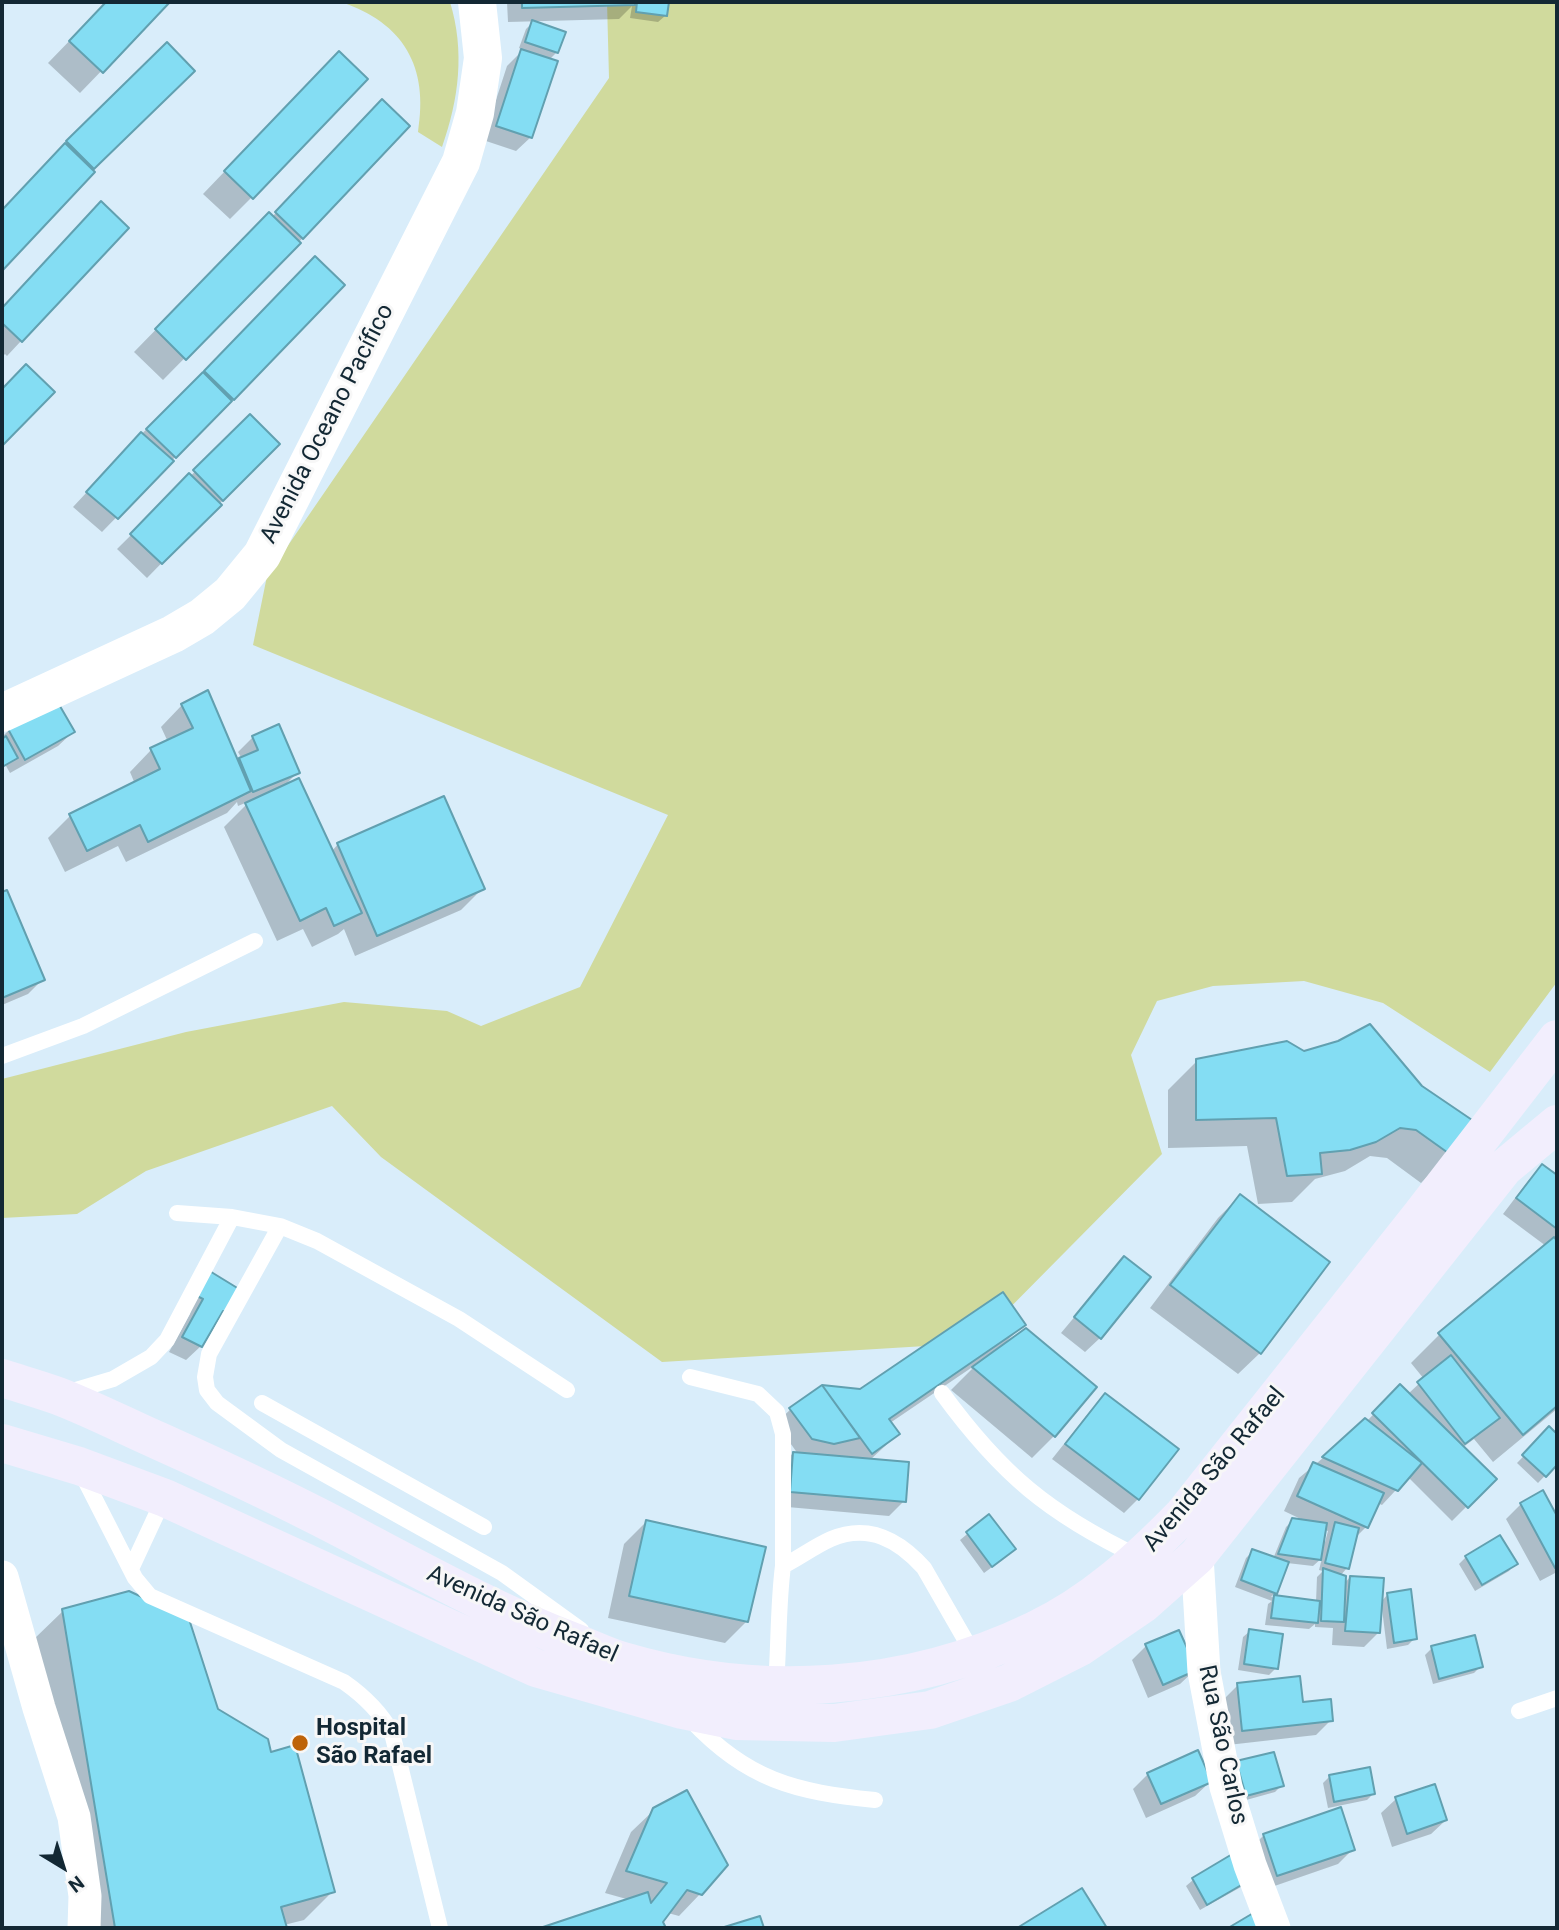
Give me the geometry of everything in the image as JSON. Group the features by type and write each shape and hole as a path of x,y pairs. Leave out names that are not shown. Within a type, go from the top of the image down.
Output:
{"main road":[{"name":"Avenida São Rafael","path":"2,1378 58,1396 279,1495 474,1598 543,1630 622,1661 708,1679 776,1686 843,1684 913,1672 974,1655 1036,1630 1090,1597 1141,1558 1183,1515 1557,1039"},
{"name":"Avenida São Rafael","path":"2,1443 79,1466 164,1498 536,1668 682,1710 736,1721 834,1723 930,1710 1009,1683 1080,1647 1143,1604 1197,1556 1504,1168 1557,1124"}],"street":[{"name":"Avenida Oceano Pacífico","path":"2,713 202,618 230,594 262,555 461,162 475,113 483,58 477,2"},
{"path":"2,1443 2,1448"},
{"name":"Rua São Carlos","path":"1197,1556 1204,1672 1226,1787 1250,1865 1274,1928"},
{"path":"2,1577 39,1708 75,1817 85,1896 84,1928"}],"lane":[{"path":"2,1056 83,1026 255,940"},
{"path":"177,1213 232,1217 280,1226 317,1241 459,1319 567,1390"},
{"path":"58,1396 113,1379 151,1357 167,1340 232,1217"},
{"path":"280,1226 209,1354 205,1377 207,1390 217,1403 281,1450 502,1573 622,1661"},
{"path":"690,1377 758,1394 777,1412 783,1434 783,1566 776,1686"},
{"path":"942,1393 969,1430 1005,1470 1047,1505 1093,1535 1141,1558"},
{"path":"262,1403 484,1527"},
{"path":"79,1466 139,1586 150,1597 344,1682 363,1695 382,1715 392,1733 440,1928"},
{"path":"131,1569 164,1498"},
{"path":"783,1566 830,1540 848,1534 886,1537 900,1545 924,1568 974,1655"},
{"path":"1519,1712 1557,1698"},
{"path":"682,1710 720,1749 744,1766 805,1790 874,1800"}],"green space":[{"path":"341,2 450,2 459,57 453,111 442,147 418,132 419,87 407,50 396,35 381,22"},
{"path":"607,2 1557,2 1557,982 1490,1072 1383,1003 1304,981 1213,986 1157,1001 1131,1055 1162,1154 975,1343 662,1362 381,1157 332,1106 146,1171 77,1214 2,1218 2,1079 186,1032 344,1002 447,1011 481,1026 580,987 668,815 253,645 267,576 609,78"}],"building":[{"path":"106,2 170,2 103,73 69,41"},
{"path":"522,2 635,2 635,5 522,8"},
{"path":"637,2 669,2 667,16 636,12"},
{"path":"532,20 566,32 558,53 525,42"},
{"path":"167,42 195,71 94,169 66,141"},
{"path":"521,49 558,61 532,138 496,126"},
{"path":"339,51 368,79 253,199 224,171"},
{"path":"382,99 410,126 303,239 275,212"},
{"path":"65,143 95,172 2,271 2,210"},
{"path":"101,201 129,228 22,342 2,323 2,308"},
{"path":"269,212 301,243 186,360 155,329"},
{"path":"315,256 345,285 234,400 204,371"},
{"path":"26,364 55,392 2,446 2,389"},
{"path":"203,372 232,401 176,458 146,429"},
{"path":"250,414 280,444 223,501 193,470"},
{"path":"141,432 174,461 118,519 86,492"},
{"path":"189,473 222,505 162,564 130,534"},
{"path":"208,690 251,791 148,842 140,825 87,851 69,814 160,769 150,748 193,728 181,704"},
{"path":"57,701 75,732 25,760 8,729"},
{"path":"279,724 300,773 253,792 239,758 258,750 252,736"},
{"path":"6,736 18,758 2,767 2,739"},
{"path":"299,778 362,913 334,926 326,908 300,921 245,803"},
{"path":"444,796 485,889 377,936 337,843"},
{"path":"7,890 45,980 2,998 2,892"},
{"path":"1370,1024 1422,1086 1478,1124 1451,1155 1416,1130 1400,1128 1376,1142 1350,1150 1320,1153 1322,1174 1287,1176 1276,1118 1196,1120 1196,1059 1287,1041 1304,1051 1338,1041"},
{"path":"1542,1164 1557,1175 1557,1229 1516,1198"},
{"path":"1240,1194 1330,1262 1261,1354 1170,1285"},
{"path":"1554,1237 1557,1241 1557,1406 1523,1435 1438,1333"},
{"path":"1124,1256 1151,1277 1101,1339 1074,1317"},
{"path":"208,1270 239,1289 228,1313 223,1311 202,1347 182,1337 203,1299 195,1295"},
{"path":"1003,1292 1026,1325 889,1419 900,1434 872,1454 822,1385 860,1389"},
{"path":"1026,1328 1097,1387 1055,1437 972,1367"},
{"path":"1451,1355 1500,1418 1465,1444 1417,1382"},
{"path":"1400,1384 1497,1479 1468,1508 1372,1413"},
{"path":"822,1385 860,1438 834,1444 812,1439 789,1408"},
{"path":"1105,1393 1179,1449 1139,1500 1065,1444"},
{"path":"1365,1418 1422,1463 1398,1491 1322,1457"},
{"path":"1549,1426 1557,1434 1557,1465 1546,1477 1522,1455"},
{"path":"793,1452 909,1462 906,1502 790,1492"},
{"path":"1313,1462 1384,1493 1368,1528 1297,1496"},
{"path":"1543,1490 1557,1516 1555,1568 1520,1503"},
{"path":"989,1514 1016,1549 992,1567 966,1532"},
{"path":"1292,1518 1327,1523 1321,1560 1278,1554"},
{"path":"646,1520 766,1547 748,1622 629,1596"},
{"path":"1335,1522 1359,1528 1349,1569 1325,1563"},
{"path":"1500,1535 1518,1564 1482,1585 1465,1556"},
{"path":"1252,1549 1289,1562 1277,1594 1241,1580"},
{"path":"1323,1568 1346,1576 1344,1622 1321,1621"},
{"path":"1350,1576 1384,1578 1380,1633 1345,1631"},
{"path":"1411,1589 1417,1639 1394,1643 1387,1593"},
{"path":"129,1591 189,1619 218,1709 268,1739 271,1752 295,1745 335,1892 281,1907 287,1928 115,1928 62,1609"},
{"path":"1274,1595 1320,1601 1318,1623 1271,1618"},
{"path":"1249,1629 1283,1634 1278,1669 1244,1664"},
{"path":"1179,1630 1197,1670 1163,1685 1145,1644"},
{"path":"1475,1635 1483,1667 1439,1679 1431,1646"},
{"path":"1300,1676 1303,1702 1331,1699 1333,1721 1242,1731 1237,1683"},
{"path":"1198,1750 1212,1782 1161,1804 1147,1773"},
{"path":"1274,1752 1284,1786 1246,1796 1236,1761"},
{"path":"1370,1767 1375,1794 1334,1802 1329,1775"},
{"path":"1435,1784 1447,1820 1407,1834 1395,1797"},
{"path":"687,1790 728,1865 702,1895 687,1890 663,1922 666,1928 540,1928 648,1892 651,1903 667,1883 626,1871 653,1808"},
{"path":"1341,1807 1355,1850 1277,1876 1263,1834"},
{"path":"1234,1853 1250,1880 1207,1905 1192,1878"},
{"path":"1082,1888 1107,1928 1017,1928"},
{"path":"1255,1912 1264,1928 1228,1928"},
{"path":"760,1916 764,1928 721,1928"}],"place":[{"name":"Hospital São Rafael","path":"300,1743"}]}
